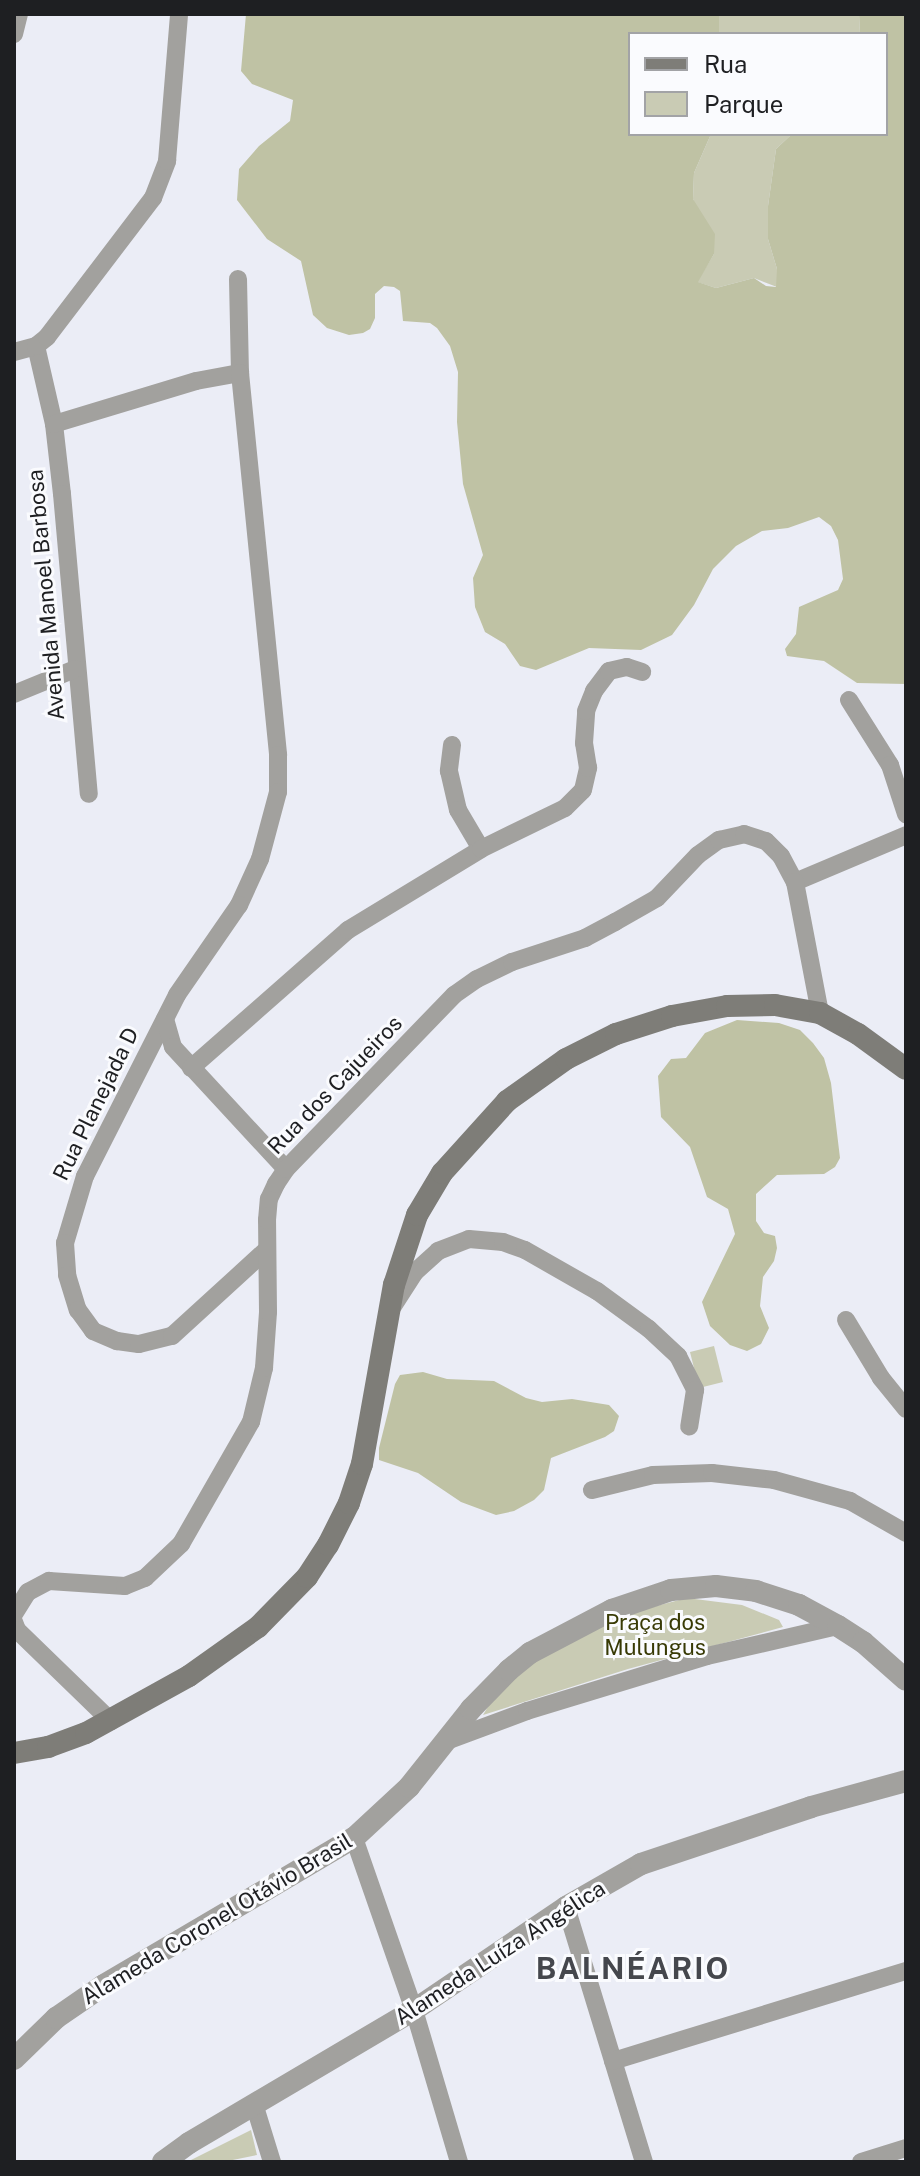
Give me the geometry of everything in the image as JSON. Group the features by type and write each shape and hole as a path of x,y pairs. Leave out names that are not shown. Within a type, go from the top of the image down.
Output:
{"main road":[{"path":"14,1753 48,1747 111,1721 189,1676 246,1636 288,1600 314,1566 349,1503 362,1464 389,1312 412,1229 442,1173 507,1101 566,1059 616,1034 672,1016 743,1006 775,1005 820,1013 858,1034 906,1069"}],"street":[{"path":"14,34 19,14"},
{"path":"14,352 36,346 62,320 153,198 167,161 179,14"},
{"name":"Rua Planejada D","path":"238,279 240,373 268,633 278,792 268,835 239,905 165,1019 85,1176 65,1243 67,1275 78,1310 93,1331 117,1341 139,1344 172,1336 265,1251"},
{"name":"Avenida Manoel Barbosa","path":"36,346 54,424 69,552 75,669 89,794"},
{"path":"54,424 196,381 240,373"},
{"path":"191,1068 348,930 481,849 565,808 583,790 588,768 584,743 586,711 594,691 609,671 627,667 642,672"},
{"path":"14,694 75,669"},
{"path":"849,700 890,765 906,814"},
{"path":"452,745 449,771 458,810 481,849"},
{"name":"Rua dos Cajueiros","path":"14,1614 28,1592 49,1581 125,1586 145,1578 181,1544 251,1422 264,1368 268,1312 265,1251 269,1199 286,1169 454,995 477,979 512,962 585,938 657,898 719,840 744,834 766,841 781,856 795,882 820,1013"},
{"path":"795,882 906,835"},
{"path":"165,1019 173,1047 286,1169"},
{"path":"389,1312 415,1272 438,1251 469,1239 503,1242 525,1250 597,1291 649,1329 678,1356 695,1390 689,1427"},
{"path":"846,1320 881,1378 906,1409"},
{"path":"592,1490 653,1475 712,1473 774,1480 850,1501 906,1533"},
{"name":"Alameda Coronel Otávio Brasil","path":"14,2059 56,2018 104,1985 354,1838 409,1787 471,1709 530,1653 612,1610 671,1590 716,1586 756,1591 799,1605 838,1626 863,1642 906,1680"},
{"path":"14,1622 17,1630 111,1721"},
{"name":"Alameda Coronel Otávio Brasil","path":"449,1740 527,1711 707,1656 838,1626"},
{"name":"Alameda Luíza Angélica","path":"163,2162 189,2143 255,2107 414,2010 566,1907 641,1864 811,1807 906,1781"},
{"path":"354,1838 414,2010 459,2162"},
{"path":"566,1907 644,2162"},
{"path":"613,2061 906,1971"},
{"path":"255,2107 269,2161"},
{"path":"861,2162 906,2148"}],"green space":[{"path":"246,14 719,14 719,32 628,32 628,136 710,136 694,173 693,199 715,234 714,254 698,282 716,288 754,278 766,286 776,287 777,269 768,239 768,206 776,149 790,136 888,136 888,32 860,32 859,14 906,14 906,684 857,683 824,661 787,656 785,649 796,634 799,607 838,590 843,579 838,540 831,526 819,517 788,528 762,531 736,546 713,569 694,605 672,635 641,650 589,648 536,670 520,666 505,644 485,632 475,607 473,578 483,555 463,484 457,422 458,372 450,346 430,323 403,321 400,291 394,287 384,286 375,294 375,318 370,329 363,333 349,335 327,328 313,315 301,261 267,239 237,200 239,169 259,146 290,121 293,100 252,84 241,71"},
{"path":"719,14 859,14 860,32 719,32"},
{"path":"710,136 790,136 776,149 768,206 768,239 777,269 777,287 754,278 716,288 697,282 714,254 693,199 694,173"},
{"path":"737,1020 779,1023 800,1030 813,1043 824,1058 831,1083 840,1158 835,1167 824,1174 777,1175 756,1194 756,1221 764,1233 775,1236 777,1248 774,1261 763,1277 760,1306 769,1328 761,1344 747,1351 730,1345 710,1326 702,1302 735,1234 728,1209 707,1197 690,1147 661,1117 658,1076 671,1059 686,1058 705,1033"},
{"path":"714,1346 723,1382 699,1388 690,1352"},
{"path":"423,1372 447,1379 494,1381 526,1398 542,1402 572,1399 609,1405 619,1416 614,1431 605,1437 551,1458 544,1490 534,1500 514,1511 496,1515 461,1502 418,1473 379,1460 379,1448 395,1384 400,1375"},
{"name":"Praça dos Mulungus","path":"687,1598 742,1605 779,1620 783,1627 628,1669 483,1715 492,1700 535,1659 614,1617"},
{"path":"251,2130 257,2155 223,2162 187,2162"}],"district":[{"name":"BALNÉARIO","path":"633,1968"}]}
